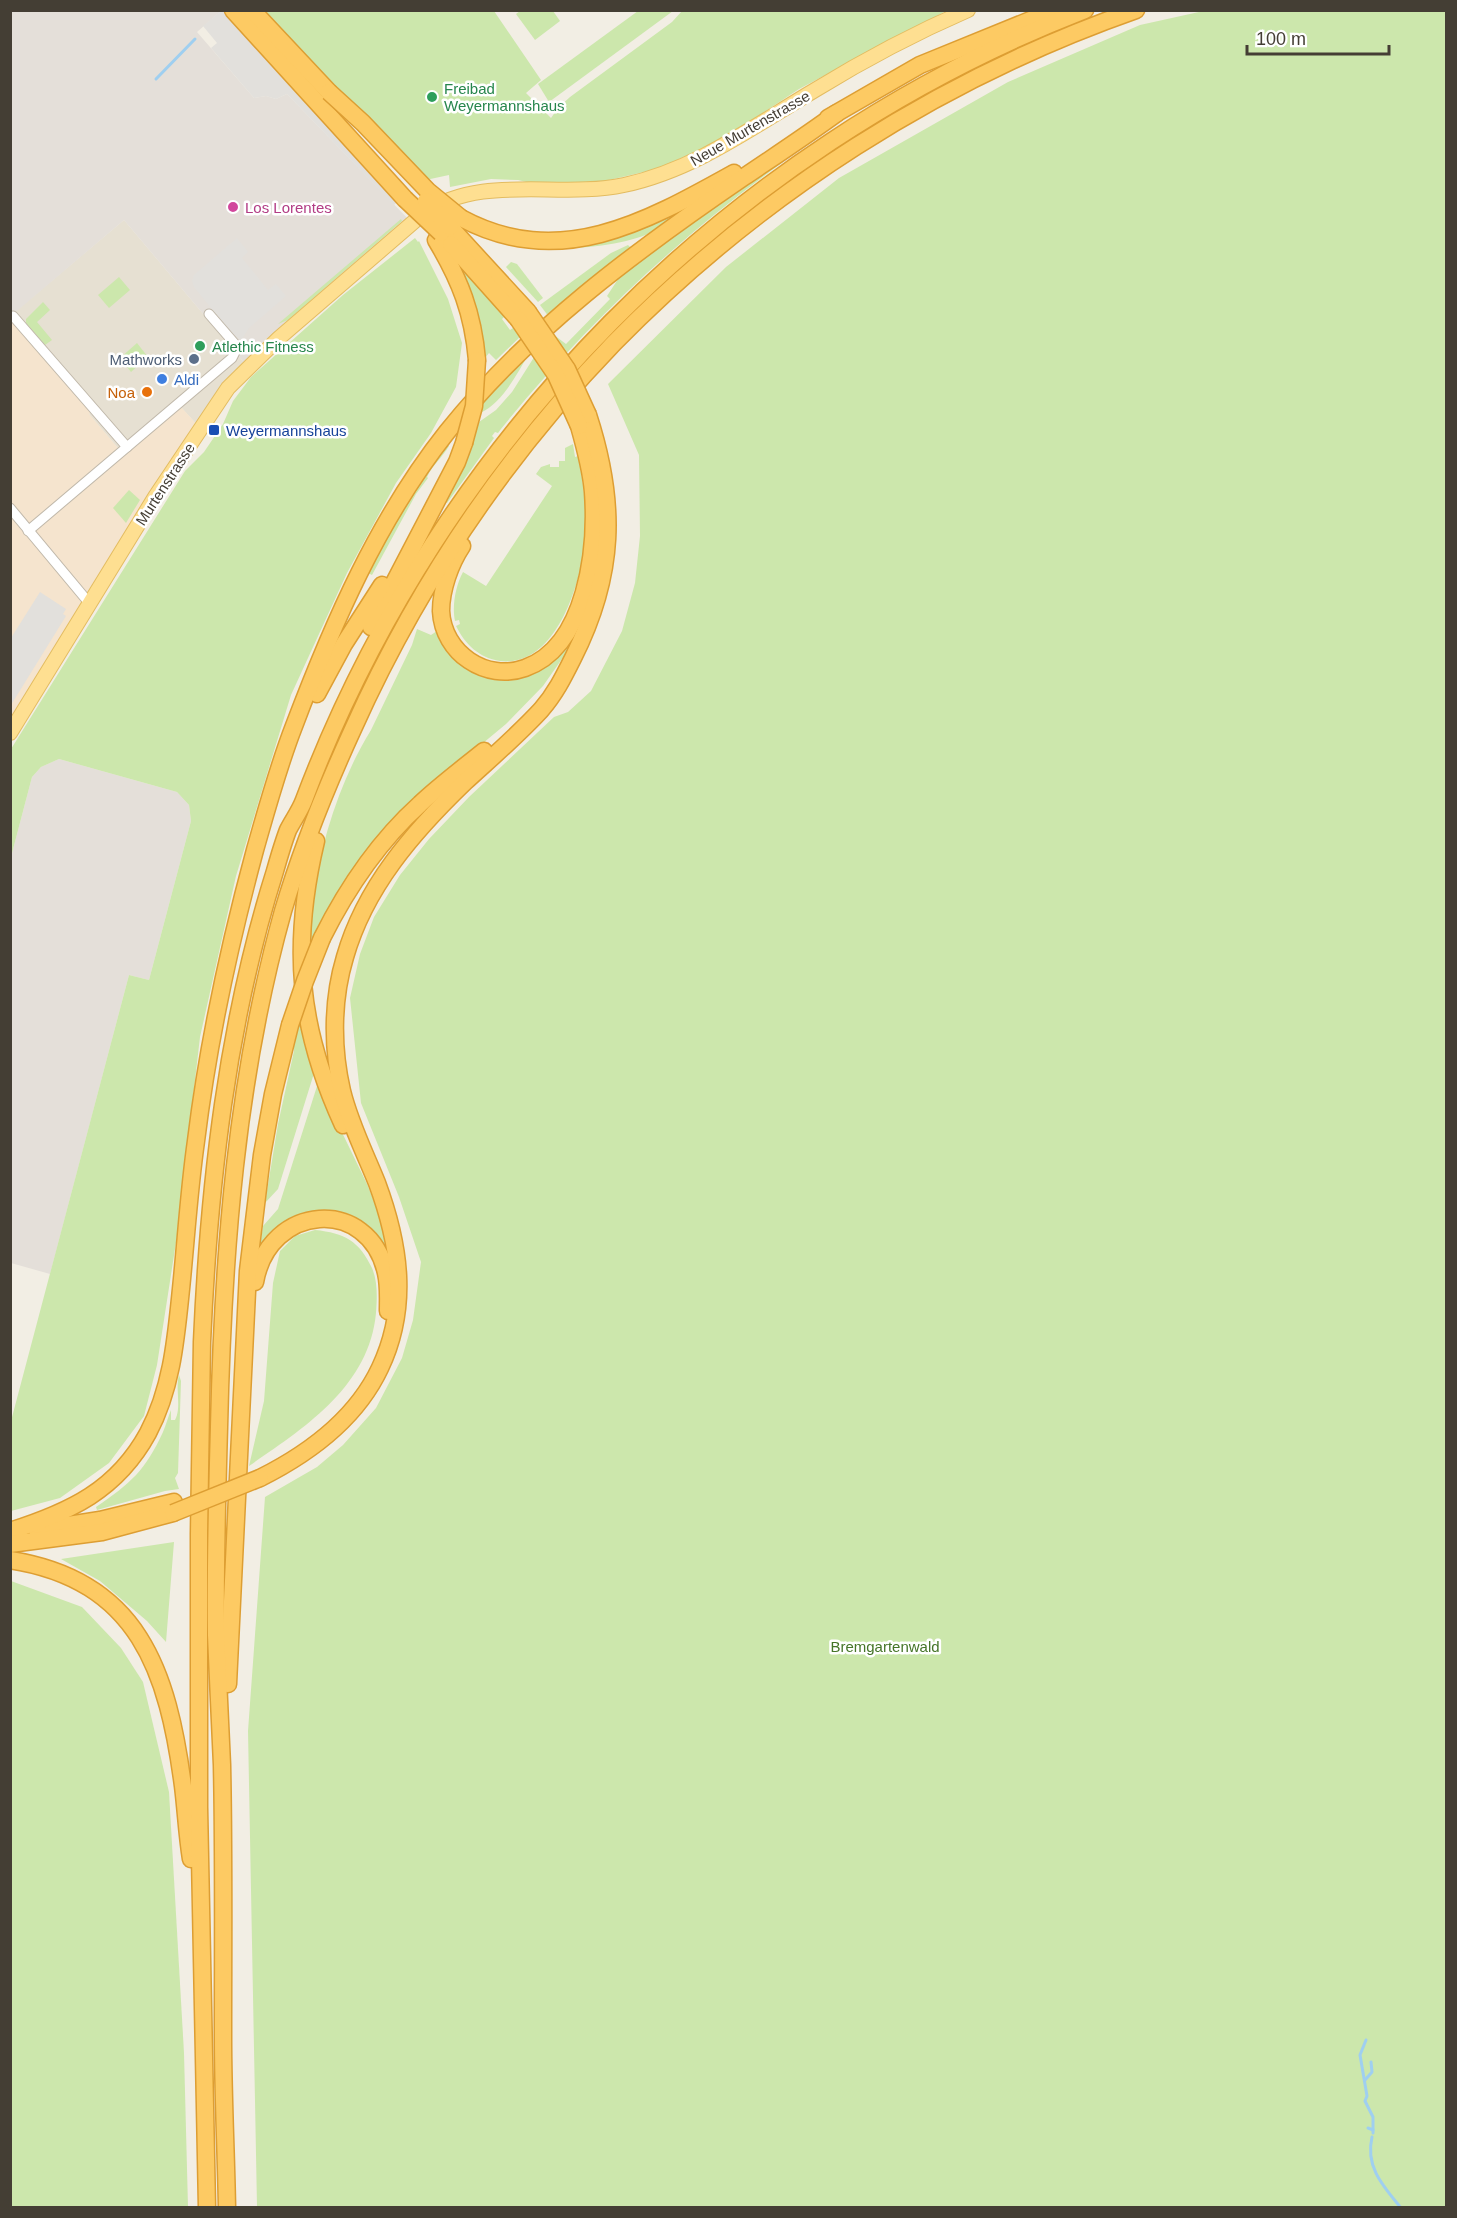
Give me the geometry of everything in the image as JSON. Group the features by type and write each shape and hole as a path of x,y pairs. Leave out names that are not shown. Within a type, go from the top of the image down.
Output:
{"highway":[{"path":"233,10 405,199 447,230 537,242 572,241 608,232 655,213 703,189 920,66 1055,10"},
{"path":"10,1544 102,1532 174,1508 293,1461 330,1433 352,1411 376,1376 393,1336 399,1307 399,1267 390,1224 347,1108 339,1073 336,1011 344,959 365,905 403,848 448,798 542,710 559,689 592,617 600,591 608,541 603,465 584,420 567,369 329,92 252,10"},
{"path":"207,2208 200,1913 199,1666 202,1342 210,1216 222,1108 242,996 264,906 290,827 302,807 314,771 358,676 395,606 428,552 466,494 510,435 575,359 610,323 655,279 714,228 775,180 832,141 952,70 1085,10"},
{"path":"227,2208 223,2049 222,1772 216,1630 223,1313 236,1161 255,1028 283,912 320,800 385,662 436,570 513,460 587,372 642,316 704,258 785,194 870,137 952,90 1055,41 1136,10"},
{"path":"10,1532 71,1509 107,1485 141,1445 150,1430 163,1396 172,1360 195,1149 209,1051 228,955 254,854 284,752 342,611 396,506 446,433 514,359 577,303 685,219 837,113"},
{"path":"290,827 291,806 312,754 350,669 458,462 474,406 477,360 474,330 447,230"},
{"path":"513,460 498,496 459,549 449,572 442,599 443,624 452,644 467,659 477,665 500,672 524,669 548,656 566,634 579,606 591,553 594,514 584,420"},
{"path":"254,854 290,754 320,687 362,615 420,535"},
{"path":"222,1772 232,1620 248,1271 258,1175 273,1094 290,1025 304,981 322,938 353,883 395,828 537,704 572,660"},
{"path":"351,732 309,867 301,924 300,954 308,1025 319,1067 337,1112 390,1224"},
{"path":"243,1345 259,1266 272,1242 281,1233 301,1222 327,1218 350,1225 369,1240 386,1272 388,1291 383,1332 372,1361 355,1390 332,1418 261,1472"},
{"path":"10,1532 80,1524 174,1508"},
{"path":"10,1560 60,1572 95,1591 120,1612 143,1642 155,1666 170,1715 200,1913"}],"main road":[{"name":"Neue Murtenstrasse","path":"445,202 472,193 494,190 599,189 661,175 708,154 883,50 968,10"},
{"name":"Murtenstrasse","path":"10,733 186,449 238,377 279,338 408,226 429,209 445,202"}],"street":[{"path":"28,531 235,353 235,344 209,314"},
{"path":"13,316 127,447"},
{"path":"10,508 90,604"}],"shaded area":[{"path":"11,11 221,11 197,32 254,98 266,96 276,99 287,94 413,224 247,366 124,220 11,316"},
{"path":"221,11 258,11 305,80 410,191 394,205 287,94 276,99 266,96 254,98 211,48 217,43 203,26"},
{"path":"124,220 247,366 200,428 181,407 124,455 10,316"},
{"path":"237,238 248,252 242,258 268,290 276,284 286,296 249,328 241,340 230,331 194,287 192,281 194,275"},
{"path":"11,320 91,412 89,414 124,455 181,407 200,428 11,731"},
{"path":"40,592 66,609 63,614 66,616 11,705 11,638"},
{"path":"59,759 177,792 189,805 191,821 149,980 129,975 50,1274 11,1263 11,857 32,777 41,767"}],"green space":[{"name":"Bremgartenwald","path":"1208,10 1446,11 1446,2207 257,2207 248,1731 265,1497 317,1467 343,1445 376,1408 402,1358 413,1320 421,1262 399,1197 361,1103 350,998 360,954 374,917 400,875 429,839 469,797 554,717 568,712 591,691 622,631 635,583 640,536 639,455 608,384 726,267 839,178 1008,82 1140,25"},
{"path":"258,11 494,11 541,80 526,93 551,118 570,97 672,22 682,11 946,11 799,89 725,138 657,169 587,185 539,185 518,180 491,179 450,187 449,175 421,181"},
{"path":"520,11 553,11 560,21 535,40 516,14"},
{"path":"638,11 673,11 549,102 538,84"},
{"path":"781,159 783,162 669,253 598,320 532,391 498,433 495,432 492,436 494,438 447,503 445,502 470,452 479,422 496,410 512,392 550,332 566,344 610,299 607,296 624,270"},
{"path":"707,193 665,225 636,238 600,246 559,249 508,243 534,246"},
{"path":"401,219 402,221 288,320 278,324"},
{"path":"415,238 419,241 448,299 462,343 456,387 431,433 396,483 347,573 291,695 236,876 200,1037 177,1236 157,1365 144,1416 109,1463 60,1498 11,1511 11,1421 129,975 149,980 191,821 189,805 177,792 59,759 41,767 32,777 11,857 11,749 185,471 204,452 223,424 233,401 251,377 343,295"},
{"path":"628,245 632,249 549,317 540,305 611,253"},
{"path":"511,262 517,264 543,298 538,302 506,267"},
{"path":"465,271 505,316 502,319 510,330 513,328 520,337 496,360 489,353 485,358 481,325 472,293 463,273"},
{"path":"119,277 130,290 109,308 98,295"},
{"path":"43,302 50,310 37,322 52,340 45,345 26,323 26,319"},
{"path":"137,343 148,357 131,372 120,358"},
{"path":"530,352 503,394 489,408 480,413 482,403"},
{"path":"446,444 449,446 416,494 372,575 368,573 398,513"},
{"path":"573,444 582,475 586,533 573,595 552,635 537,650 520,659 500,661 486,657 468,644 456,626 460,624 459,620 455,621 454,603 460,578 463,572 486,586 552,486 536,474 541,467 550,464 550,467 559,467 559,461 565,461 565,448"},
{"path":"129,490 140,500 126,523 113,508"},
{"path":"437,623 441,632 507,676 580,624 564,656 543,686 506,724 435,783 309,952 311,907 316,879 326,834 341,791 412,645 417,629 431,635 437,631"},
{"path":"301,1009 315,1070 278,1189 265,1203 278,1124 294,1051 293,1036"},
{"path":"318,1083 367,1184 381,1219 390,1250 386,1260 331,1215 260,1247 263,1226 278,1209"},
{"path":"315,1230 335,1233 350,1240 362,1251 372,1268 377,1296 371,1339 361,1363 330,1403 312,1420 249,1466 264,1401 273,1283 280,1251 295,1236"},
{"path":"179,1375 181,1381 178,1473 175,1478 179,1489 97,1510 96,1507 119,1491 143,1467 163,1432 171,1410 171,1420 175,1420 178,1410"},
{"path":"174,1542 166,1642 147,1621 100,1581 61,1559"},
{"path":"11,1581 82,1607 121,1648 143,1682 169,1792 184,2053 188,2207 11,2207"}],"waterway":[{"path":"156,79 195,39"},
{"path":"1366,2040 1360,2055 1367,2096 1365,2101 1373,2117 1373,2130"},
{"path":"1365,2080 1372,2072 1371,2062"},
{"path":"1368,2128 1373,2130 1373,2133"},
{"path":"1372,2137 1370,2148 1373,2167 1382,2184 1401,2208"}],"place":[{"name":"Freibad Weyermannshaus","path":"432,97"},
{"name":"Los Lorentes","path":"233,207"},
{"name":"Atlethic Fitness","path":"200,346"},
{"name":"Mathworks","path":"194,359"},
{"name":"Aldi","path":"162,379"},
{"name":"Noa","path":"147,392"},
{"name":"Weyermannshaus","path":"214,430"}]}
